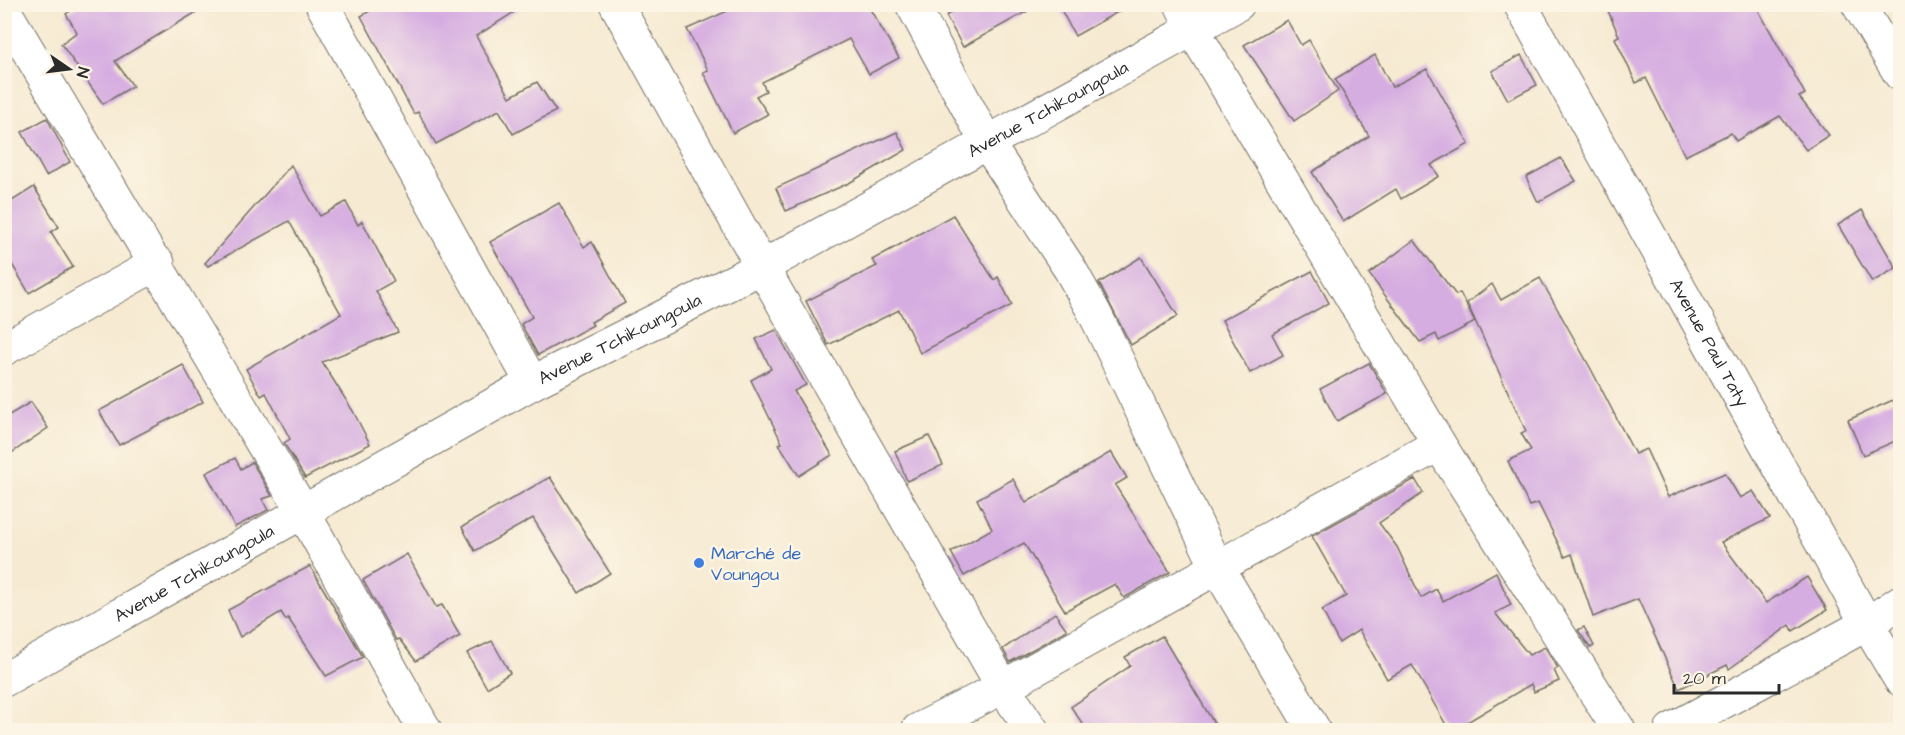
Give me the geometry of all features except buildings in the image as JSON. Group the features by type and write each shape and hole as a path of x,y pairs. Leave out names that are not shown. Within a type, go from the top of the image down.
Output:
{"street":[{"path":"322,4 532,383"},
{"path":"616,4 762,267 1003,687 1032,730"},
{"path":"912,4 987,143 1070,269 1095,314 1217,567 1314,730"},
{"name":"Avenue Tchikoungoula","path":"4,680 302,510 532,383 762,267 987,143 1187,17 1238,4"},
{"name":"Avenue Paul Taty","path":"1520,4 1900,679"},
{"path":"1858,4 1900,74"},
{"path":"1187,17 1439,444 1619,730"},
{"path":"10,30 158,263 302,510 425,730"},
{"path":"4,349 158,263"},
{"path":"918,730 1003,687 1439,444"},
{"path":"1671,730 1867,624 1900,602"}],"place":[{"name":"Marché de Voungou","path":"699,563"}]}
